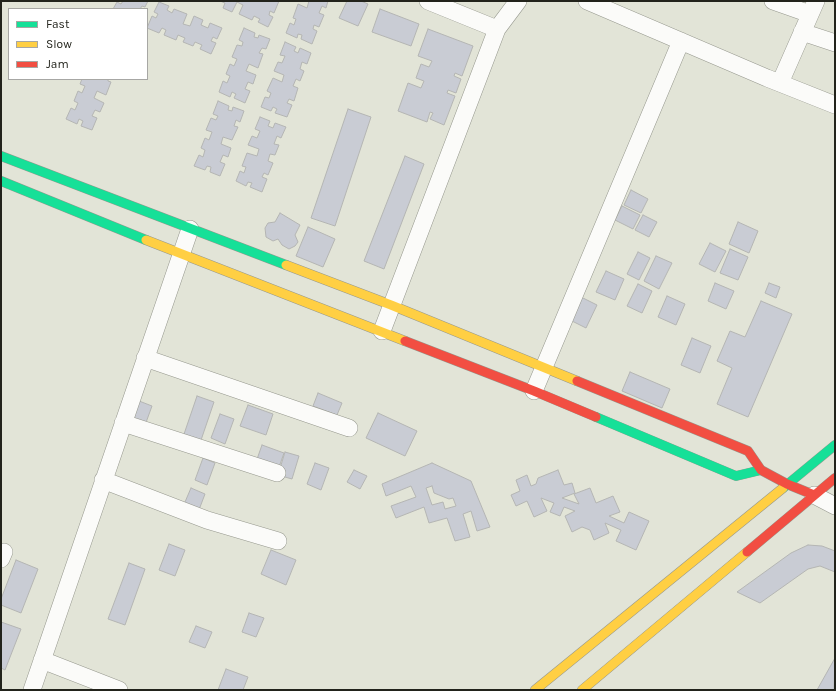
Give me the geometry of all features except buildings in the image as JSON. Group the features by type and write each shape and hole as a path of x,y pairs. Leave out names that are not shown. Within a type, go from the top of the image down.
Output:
{"street":[{"path":"428,1 497,29"},
{"path":"382,331 497,29 518,1"},
{"path":"587,1 608,5 681,41 780,83 835,104"},
{"path":"773,1 813,8 780,83"},
{"path":"802,32 835,43"},
{"path":"534,391 681,41"},
{"path":"1,156 391,305 748,451 761,470 787,484 814,495 835,506"},
{"path":"1,181 181,254 534,391 736,476 761,470"},
{"path":"32,690 190,229"},
{"path":"145,358 349,428"},
{"path":"123,423 277,473"},
{"path":"535,690 835,445"},
{"path":"582,690 835,478"},
{"path":"103,480 207,520 278,541"},
{"path":"42,660 119,690"}],"traffic: fast":[{"path":"1,156 286,265"},
{"path":"1,181 146,240"},
{"path":"596,417 736,476 761,470"},
{"path":"783,488 835,445"}],"traffic: slow":[{"path":"146,240 405,341"},
{"path":"286,265 391,305 577,381"},
{"path":"535,690 783,488"},
{"path":"582,690 747,552"}],"traffic: jam":[{"path":"405,341 534,391 596,417"},
{"path":"577,381 748,451 761,470 787,484 814,495"},
{"path":"747,552 835,478"}]}
